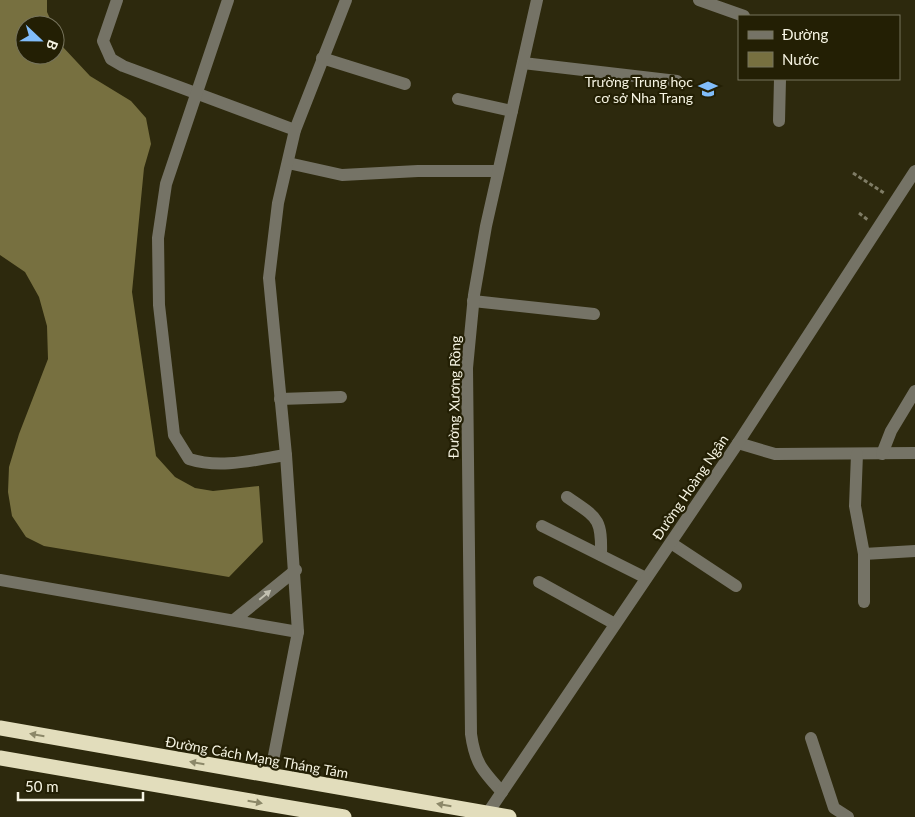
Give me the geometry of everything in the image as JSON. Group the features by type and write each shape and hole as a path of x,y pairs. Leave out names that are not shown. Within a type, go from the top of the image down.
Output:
{"highway":[{"name":"Đường Cách Mạng Tháng Tám","path":"0,728 486,815 509,817"},
{"path":"0,758 344,817"},
{"path":"227,797 233,770"}],"street":[{"path":"117,0 103,41 111,59 123,66 296,130"},
{"path":"228,0 166,184 158,238 159,305 174,435 189,459 201,463 218,465 286,455"},
{"path":"270,776 298,632 296,570 269,278 278,202 296,130 322,58 346,0"},
{"name":"Đường Xương Rồng","path":"502,792 484,773 474,756 470,734 467,368 473,301 497,171 524,63 537,0"},
{"path":"699,0 741,15"},
{"path":"322,58 404,84"},
{"path":"524,63 677,82"},
{"path":"779,121 780,80"},
{"path":"458,99 512,111"},
{"path":"288,163 342,175 418,171 497,171"},
{"name":"Đường Hoàng Ngân","path":"486,815 738,443 915,171"},
{"path":"473,301 594,314"},
{"path":"882,454 891,430 915,391"},
{"path":"280,399 341,397"},
{"path":"738,443 775,454 915,453"},
{"path":"857,454 855,506 864,554 864,602"},
{"path":"567,497 592,515 598,523 602,531 601,555"},
{"path":"542,526 646,578"},
{"path":"670,543 736,586"},
{"path":"864,554 915,551"},
{"path":"234,620 296,570"},
{"path":"0,580 298,632"},
{"path":"539,582 615,624"},
{"path":"811,738 834,808 848,817"}],"path":[{"path":"853,173 895,201"}],"water":[{"path":"0,0 47,0 48,15 15,15 15,65 65,65 65,49 90,76 131,101 146,118 151,144 144,168 132,292 156,456 175,477 195,488 213,491 259,486 263,542 229,577 44,546 26,537 12,516 8,492 9,467 19,434 48,359 47,326 39,297 25,272 0,255"}],"place":[{"name":"Trường Trung học cơ sở Nha Trang","path":"708,89"}]}
